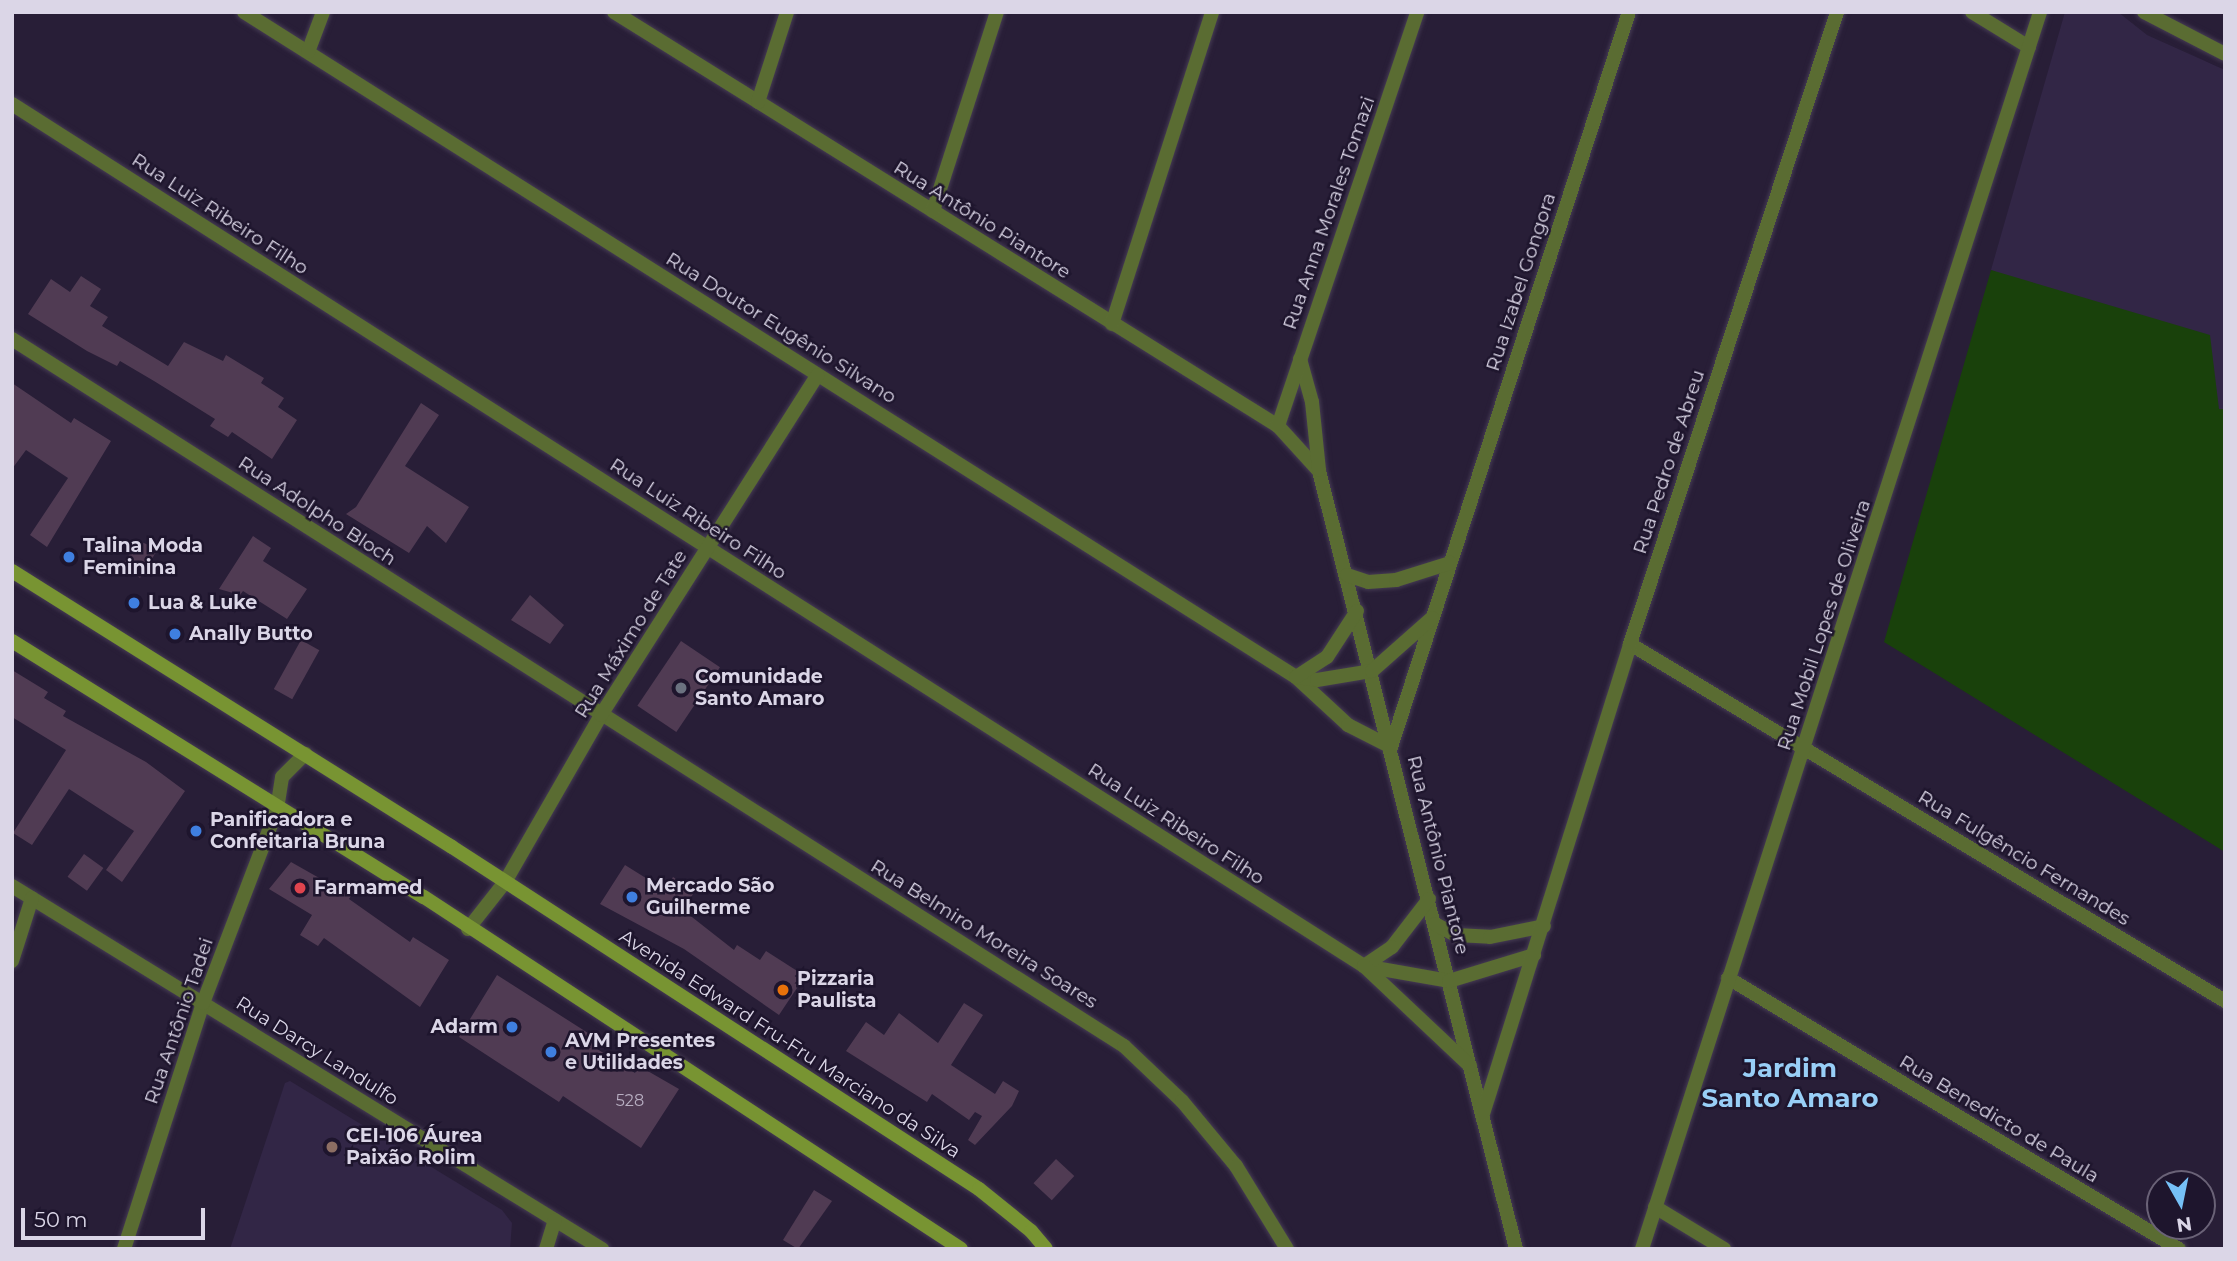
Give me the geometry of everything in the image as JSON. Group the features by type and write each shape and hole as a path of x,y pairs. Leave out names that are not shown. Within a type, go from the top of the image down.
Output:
{"main road":[{"name":"Avenida Edward Fru-Fru Marciano da Silva","path":"12,571 305,754 979,1189 1031,1231 1046,1249"},
{"path":"12,641 468,929 961,1249"}],"street":[{"name":"Rua Doutor Eugênio Silvano","path":"244,12 1296,677 1348,726 1391,747"},
{"path":"308,52 323,12"},
{"name":"Rua Antônio Piantore","path":"614,12 1278,426 1320,471"},
{"path":"758,102 787,12"},
{"path":"933,211 997,12"},
{"path":"1112,324 1212,12"},
{"name":"Rua Anna Morales Tomazi","path":"1278,426 1417,12"},
{"name":"Rua Izabel Gongora","path":"1391,747 1629,12"},
{"name":"Rua Pedro de Abreu","path":"1483,1115 1630,644 1837,12"},
{"path":"1972,12 2029,47"},
{"name":"Rua Mobil Lopes de Oliveira","path":"1642,1249 2040,12"},
{"path":"2144,12 2225,54"},
{"name":"Rua Luiz Ribeiro Filho","path":"12,104 1364,966 1471,1066"},
{"name":"Rua Adolpho Bloch","path":"12,339 601,715"},
{"name":"Rua Antônio Piantore","path":"1300,359 1312,402 1320,471 1516,1249"},
{"name":"Rua Máximo de Tate","path":"505,882 601,715 818,375"},
{"path":"1347,575 1368,582 1396,580 1450,563"},
{"path":"1296,677 1326,657 1357,611"},
{"path":"1296,677 1317,680 1372,671 1433,617"},
{"name":"Rua Fulgêncio Fernandes","path":"1630,644 2225,1001"},
{"name":"Rua Belmiro Moreira Soares","path":"601,715 1124,1046 1182,1101 1236,1166 1287,1249"},
{"path":"277,809 282,777 305,754"},
{"name":"Rua Antônio Tadei","path":"124,1249 203,1003 277,809"},
{"path":"468,929 505,882"},
{"name":"Rua Darcy Landulfo","path":"12,886 602,1249"},
{"path":"12,961 32,898"},
{"path":"1364,966 1392,947 1429,899"},
{"path":"1435,924 1456,935 1490,937 1544,926"},
{"path":"1449,981 1534,955"},
{"name":"Rua Luiz Ribeiro Filho","path":"1364,966 1449,981"},
{"name":"Rua Benedicto de Paula","path":"1728,978 2179,1249"},
{"path":"1655,1207 1724,1249"},
{"path":"546,1249 555,1220"}],"shaded area":[{"path":"2065,12 2118,12 2147,35 2225,70 2225,409 2219,409 2016,280 1991,270"},
{"name":"CEI-106 Áurea Paixão Rolim","path":"290,1081 502,1210 512,1223 510,1249 230,1249 285,1083"}],"green space":[{"path":"1991,270 2210,335 2219,409 2225,409 2225,852 1884,642"}],"building":[{"path":"81,276 101,289 90,306 108,317 102,326 168,366 184,342 223,361 226,355 264,378 261,383 284,398 278,407 297,420 272,459 232,432 228,437 210,426 215,419 154,381 120,361 117,366 87,351 28,314 51,279 70,292"},
{"path":"12,383 71,423 74,418 111,441 47,547 30,535 68,478 26,450 12,469"},
{"path":"421,403 439,415 405,466 469,507 446,543 427,526 409,553 346,514 356,507"},
{"path":"253,536 271,548 263,561 307,589 287,619 243,591 240,595 219,589"},
{"path":"139,541 158,549 140,578 122,565"},
{"path":"530,595 564,625 550,644 511,620"},
{"path":"301,640 319,650 292,699 274,689"},
{"name":"Comunidade Santo Amaro","path":"681,641 720,667 676,732 637,706"},
{"path":"12,670 48,692 44,698 66,711 63,716 146,762 185,791 122,882 106,870 134,831 69,789 32,845 13,833 66,750 12,717"},
{"path":"84,854 103,868 87,891 68,877"},
{"path":"291,862 351,896 349,899 410,942 413,937 449,960 420,1007 324,938 318,946 300,935 312,915 269,889"},
{"path":"625,865 665,890 673,877 695,891 683,910 734,950 737,945 760,960 766,951 805,976 779,1015 684,949 600,904"},
{"path":"497,975 599,1040 594,1047 635,1073 639,1066 679,1089 641,1148 563,1096 559,1102 459,1037"},
{"path":"964,1003 983,1015 951,1065 995,1094 1003,1081 1019,1091 1012,1106 975,1145 968,1140 982,1116 975,1112 969,1120 932,1094 927,1102 846,1051 866,1022 884,1035 899,1013 938,1043"},
{"path":"1056,1159 1074,1176 1052,1200 1033,1183"},
{"path":"814,1190 832,1201 798,1249 783,1240"}],"place":[{"name":"Talina Moda Feminina","path":"69,557"},
{"name":"Lua & Luke","path":"134,603"},
{"name":"Anally Butto","path":"175,634"},
{"name":"Comunidade Santo Amaro","path":"681,688"},
{"name":"Panificadora e Confeitaria Bruna","path":"196,831"},
{"name":"Farmamed","path":"300,888"},
{"name":"Mercado São Guilherme","path":"632,897"},
{"name":"Pizzaria Paulista","path":"783,990"},
{"name":"Adarm","path":"512,1027"},
{"name":"AVM Presentes e Utilidades","path":"551,1052"},
{"name":"CEI-106 Áurea Paixão Rolim","path":"332,1147"}],"district":[{"name":"Jardim Santo Amaro","path":"1790,1084"}]}
